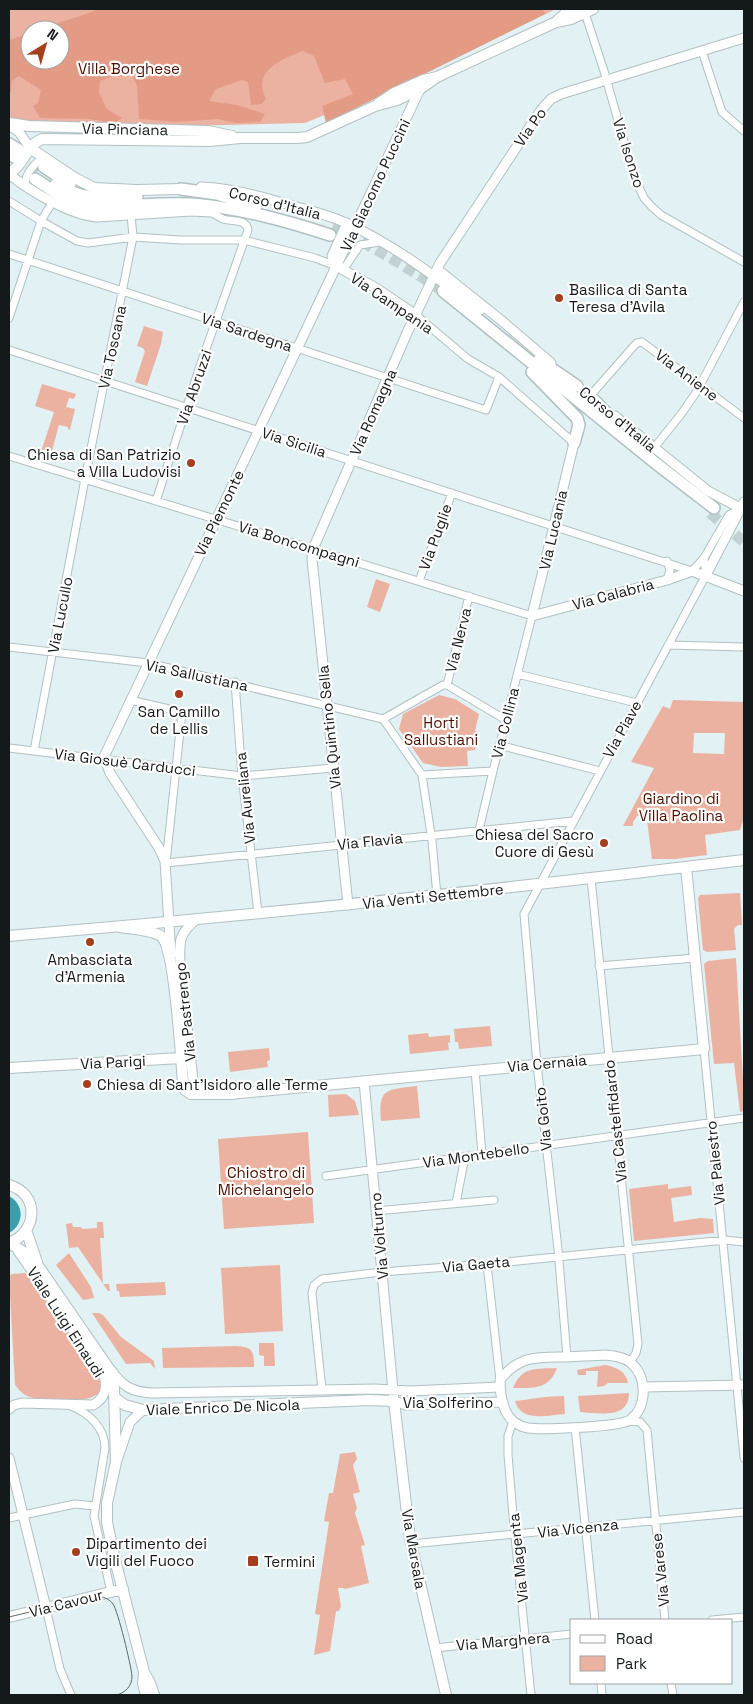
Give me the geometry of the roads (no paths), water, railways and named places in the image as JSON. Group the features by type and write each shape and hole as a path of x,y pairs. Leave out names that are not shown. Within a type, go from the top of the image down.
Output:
{"main road":[{"name":"Via Pinciana","path":"556,22 574,9"},
{"name":"Via Pinciana","path":"13,158 36,142 44,139 210,141 240,138 307,137 375,106 391,102 437,77 556,22 568,20 589,10"},
{"name":"Via Pinciana","path":"9,124 208,130 240,138"},
{"name":"Corso d'Italia","path":"13,158 38,173 98,198 188,197 226,201 256,206 331,232 255,213 216,206 182,204 101,208 82,206 65,198 38,173"},
{"name":"Corso d'Italia","path":"38,173 98,189 181,189"},
{"path":"181,189 217,194 256,206"},
{"path":"152,205 192,211"},
{"path":"212,212 282,220"},
{"name":"Corso d'Italia","path":"441,295 481,322 649,456 532,372 441,295"},
{"path":"481,322 577,386"},
{"path":"532,372 577,418 578,425 574,443"},
{"path":"590,396 649,456 712,510"},
{"name":"Via Venti Settembre","path":"9,936 197,920 438,896 744,860"},
{"name":"Via Palestro","path":"686,867 704,1049"},
{"name":"Via Venti Settembre","path":"120,927 157,934"},
{"name":"Via Pastrengo","path":"157,934 164,940 172,965 184,1086 187,1092 192,1094 217,1095"},
{"name":"Via Cernaia","path":"364,1081 704,1049"},
{"name":"Via Parigi","path":"9,1068 181,1058"},
{"path":"217,1095 364,1081"},
{"path":"10,1184 24,1194 31,1207 31,1217 26,1230 12,1244 40,1267"},
{"path":"26,1230 33,1253 40,1267"},
{"name":"Viale Luigi Einaudi","path":"40,1267 110,1370 113,1379 116,1462 109,1492 107,1517 110,1540 147,1683"},
{"name":"Viale Enrico De Nicola","path":"114,1397 125,1405 143,1410 380,1400 394,1401"},
{"name":"Via Marsala","path":"394,1401 411,1544 446,1695"},
{"name":"Via Cavour","path":"9,1617 122,1589"},
{"path":"146,1695 147,1683"},
{"path":"147,1683 154,1695"}],"street":[{"name":"Via Isonzo","path":"589,10 606,79 639,189 649,204 665,218 744,262"},
{"name":"Via Po","path":"436,273 451,246 546,104 562,94 606,79 744,38"},
{"path":"702,51 721,110 724,115 744,131"},
{"name":"Via Giacomo Puccini","path":"340,268 350,225 422,85"},
{"name":"Corso d'Italia","path":"9,124 18,132 13,158 38,173 53,201 70,210 87,216 97,217 192,211 212,212"},
{"name":"Corso d'Italia","path":"181,189 203,187 238,191 326,215 350,225 436,273 502,321 590,396"},
{"name":"Via Campania","path":"9,200 41,222 77,241 88,243 133,237 181,240 244,240 315,258 340,268 376,288 416,315 468,359 499,377 574,443"},
{"path":"9,318 41,222 53,201"},
{"path":"212,212 221,218 245,223 248,229 244,240"},
{"name":"Via Toscana","path":"86,479 133,237 131,214"},
{"name":"Via Abruzzi","path":"156,501 244,240"},
{"path":"340,268 360,245 380,242"},
{"name":"Via Sardegna","path":"9,254 486,410 499,377"},
{"name":"Via Piemonte","path":"103,759 216,518 298,349 340,268"},
{"name":"Via Romagna","path":"313,549 436,273"},
{"path":"649,456 686,408 700,386 741,317 744,302"},
{"name":"Via Aniene","path":"590,396 639,342 646,344 744,418"},
{"name":"Via Sicilia","path":"9,350 692,570"},
{"name":"Via Lucania","path":"532,616 574,443"},
{"name":"Via Boncompagni","path":"9,456 532,616"},
{"name":"Corso d'Italia","path":"649,456 708,491 743,507"},
{"name":"Via Lucullo","path":"34,751 86,479"},
{"name":"Via Puglie","path":"419,581 452,493"},
{"path":"743,507 729,515 704,558 692,570 744,590"},
{"path":"706,575 743,507"},
{"name":"Via Quintino Sella","path":"313,549 312,559 348,904"},
{"path":"704,558 706,575"},
{"path":"667,562 670,570 667,580"},
{"name":"Via Calabria","path":"532,616 667,580 692,570"},
{"name":"Via Piave","path":"540,884 706,575"},
{"name":"Via Nerva","path":"446,684 469,596"},
{"name":"Via Collina","path":"480,830 532,616"},
{"path":"668,645 744,647"},
{"name":"Via Sallustiana","path":"9,647 148,663 235,682 383,719"},
{"path":"517,674 637,703"},
{"name":"Via Aureliana","path":"235,682 242,776 258,913"},
{"path":"438,896 422,775 383,719 446,684 506,720"},
{"path":"130,700 182,712 166,863"},
{"path":"499,746 600,771"},
{"name":"Via Giosuè Carducci","path":"9,748 242,776 333,768"},
{"path":"103,759 110,773 159,848 166,863"},
{"path":"422,775 493,772"},
{"name":"Via Flavia","path":"166,863 574,821"},
{"name":"Via Pastrengo","path":"166,863 172,965"},
{"name":"Via Castelfidardo","path":"591,878 638,1346 630,1362"},
{"name":"Via Goito","path":"540,884 526,908 524,920 567,1356"},
{"name":"Via Pastrengo","path":"197,920 183,932 179,950 192,1077 194,1084 199,1090 206,1094 217,1095"},
{"path":"599,966 695,958"},
{"name":"Via Palestro","path":"704,1049 722,1240 741,1385 744,1458"},
{"path":"475,1070 482,1154"},
{"name":"Via Volturno","path":"364,1081 394,1401"},
{"name":"Via Montebello","path":"326,1176 744,1118"},
{"path":"456,1203 465,1157"},
{"path":"376,1211 494,1200"},
{"name":"Via Gaeta","path":"322,1390 312,1293 313,1287 322,1279 722,1240 744,1242"},
{"name":"Viale Luigi Einaudi","path":"12,1244 33,1271 103,1373 106,1389 97,1403 90,1406 66,1405"},
{"path":"487,1264 500,1383 503,1402 506,1412 513,1421 530,1428 614,1425 629,1421 634,1416 641,1404 644,1388 639,1374 630,1362 611,1356 537,1357 522,1361 510,1369 500,1383"},
{"name":"Viale Enrico De Nicola","path":"110,1370 126,1387 145,1393 394,1390"},
{"name":"Via Solferino","path":"394,1390 410,1391 500,1383"},
{"path":"644,1388 741,1385"},
{"name":"Via Solferino","path":"394,1401 406,1405 503,1402"},
{"path":"9,1409 18,1403 66,1405 76,1408 89,1416 98,1426 104,1438 105,1448 94,1506 94,1522 111,1592"},
{"path":"116,1462 130,1422 143,1410"},
{"name":"Via Magenta","path":"513,1421 508,1438 515,1534 532,1695"},
{"name":"Via Varese","path":"629,1421 640,1422 647,1430 665,1619"},
{"path":"575,1427 595,1619"},
{"path":"9,1458 60,1669 70,1695"},
{"path":"9,1518 78,1503 94,1506"},
{"name":"Via Vicenza","path":"411,1544 744,1512"},
{"path":"723,1619 744,1617"},
{"name":"Via Marghera","path":"435,1648 570,1634"}],"water":[{"path":"9,1196 18,1204 21,1214 18,1225 9,1233"}],"tunnel":[{"path":"14,157 40,174"},
{"path":"332,228 375,249 443,291"},
{"path":"710,513 744,542"}],"tram line":[{"path":"9,1617 92,1597 101,1597 109,1600 113,1604 118,1617 132,1676 128,1688 117,1695"}],"place":[{"name":"Basilica di Santa Teresa d'Avila","path":"559,298"},
{"name":"Chiesa di San Patrizio a Villa Ludovisi","path":"191,463"},
{"name":"San Camillo de Lellis","path":"179,694"},
{"name":"Chiesa del Sacro Cuore di Gesù","path":"604,843"},
{"name":"Ambasciata d'Armenia","path":"90,942"},
{"name":"Chiesa di Sant'Isidoro alle Terme","path":"87,1084"},
{"name":"Dipartimento dei Vigili del Fuoco","path":"76,1552"},
{"name":"Termini","path":"253,1561"}],"park label":[{"name":"Villa Borghese","path":"129,68"},
{"name":"Horti Sallustiani","path":"441,730"},
{"name":"Giardino di Villa Paolina","path":"681,806"},
{"name":"Chiostro di Michelangelo","path":"266,1180"}]}
